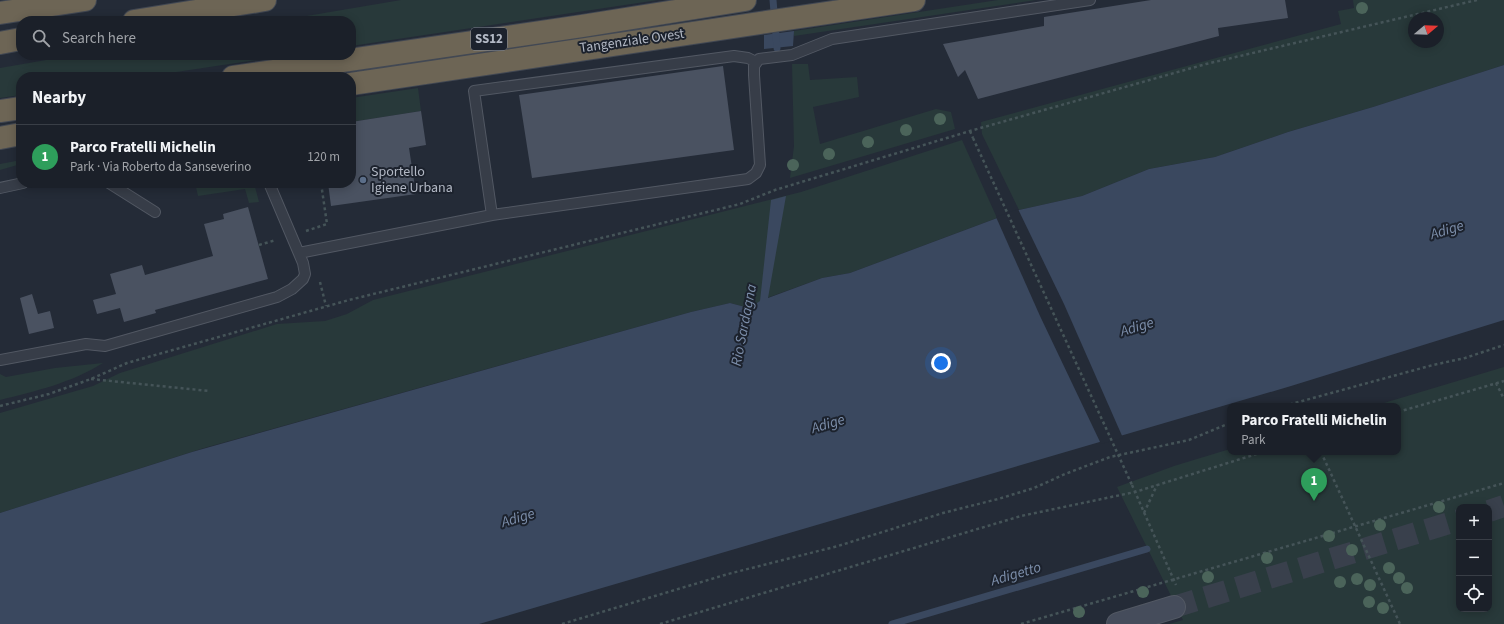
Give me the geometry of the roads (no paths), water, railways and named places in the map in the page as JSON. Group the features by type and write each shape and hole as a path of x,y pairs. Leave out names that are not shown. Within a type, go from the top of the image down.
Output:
{"highway":[{"path":"0,14 85,0"},
{"path":"165,16 265,0"},
{"name":"Tangenziale Ovest","path":"356,59 582,26 745,0"},
{"name":"Tangenziale Ovest","path":"356,83 914,0"},
{"path":"0,42 16,40"},
{"name":"Tangenziale Ovest","path":"267,72 349,60"},
{"path":"0,111 16,109"}],"street":[{"path":"1118,624 1176,599"}],"lane":[{"path":"299,253 492,216 748,179 756,173 760,165 754,75 754,66 759,59 763,57 792,55 832,39 1090,0"},
{"path":"492,216 474,91 734,56 748,58 756,62"},
{"path":"0,188 16,185"},
{"path":"117,188 155,212"},
{"path":"0,360 86,344 105,346 277,297 292,289 303,279 305,269 271,188"}],"water":[{"path":"794,31 793,46 764,49 764,35"},
{"name":"Adige","path":"1504,65 1504,320 1291,386 1233,403 1227,403 1227,405 479,624 0,624 0,513 192,452 691,312 730,303 749,308 760,301 771,200 786,196 768,298 822,278 850,273 1019,210 1082,196 1149,169 1215,157 1288,132 1373,107"}],"waterway":[{"name":"Rio Sardagna","path":"773,0 777,48"},
{"name":"Adigetto","path":"892,624 1147,549"}],"tunnel":[{"path":"1492,510 1504,506"},
{"path":"1174,607 1456,521"}],"place":[{"name":"Sportello Igiene Urbana","path":"363,180"},
{"name":"Parco Fratelli Michelin","path":"1314,501"}]}
